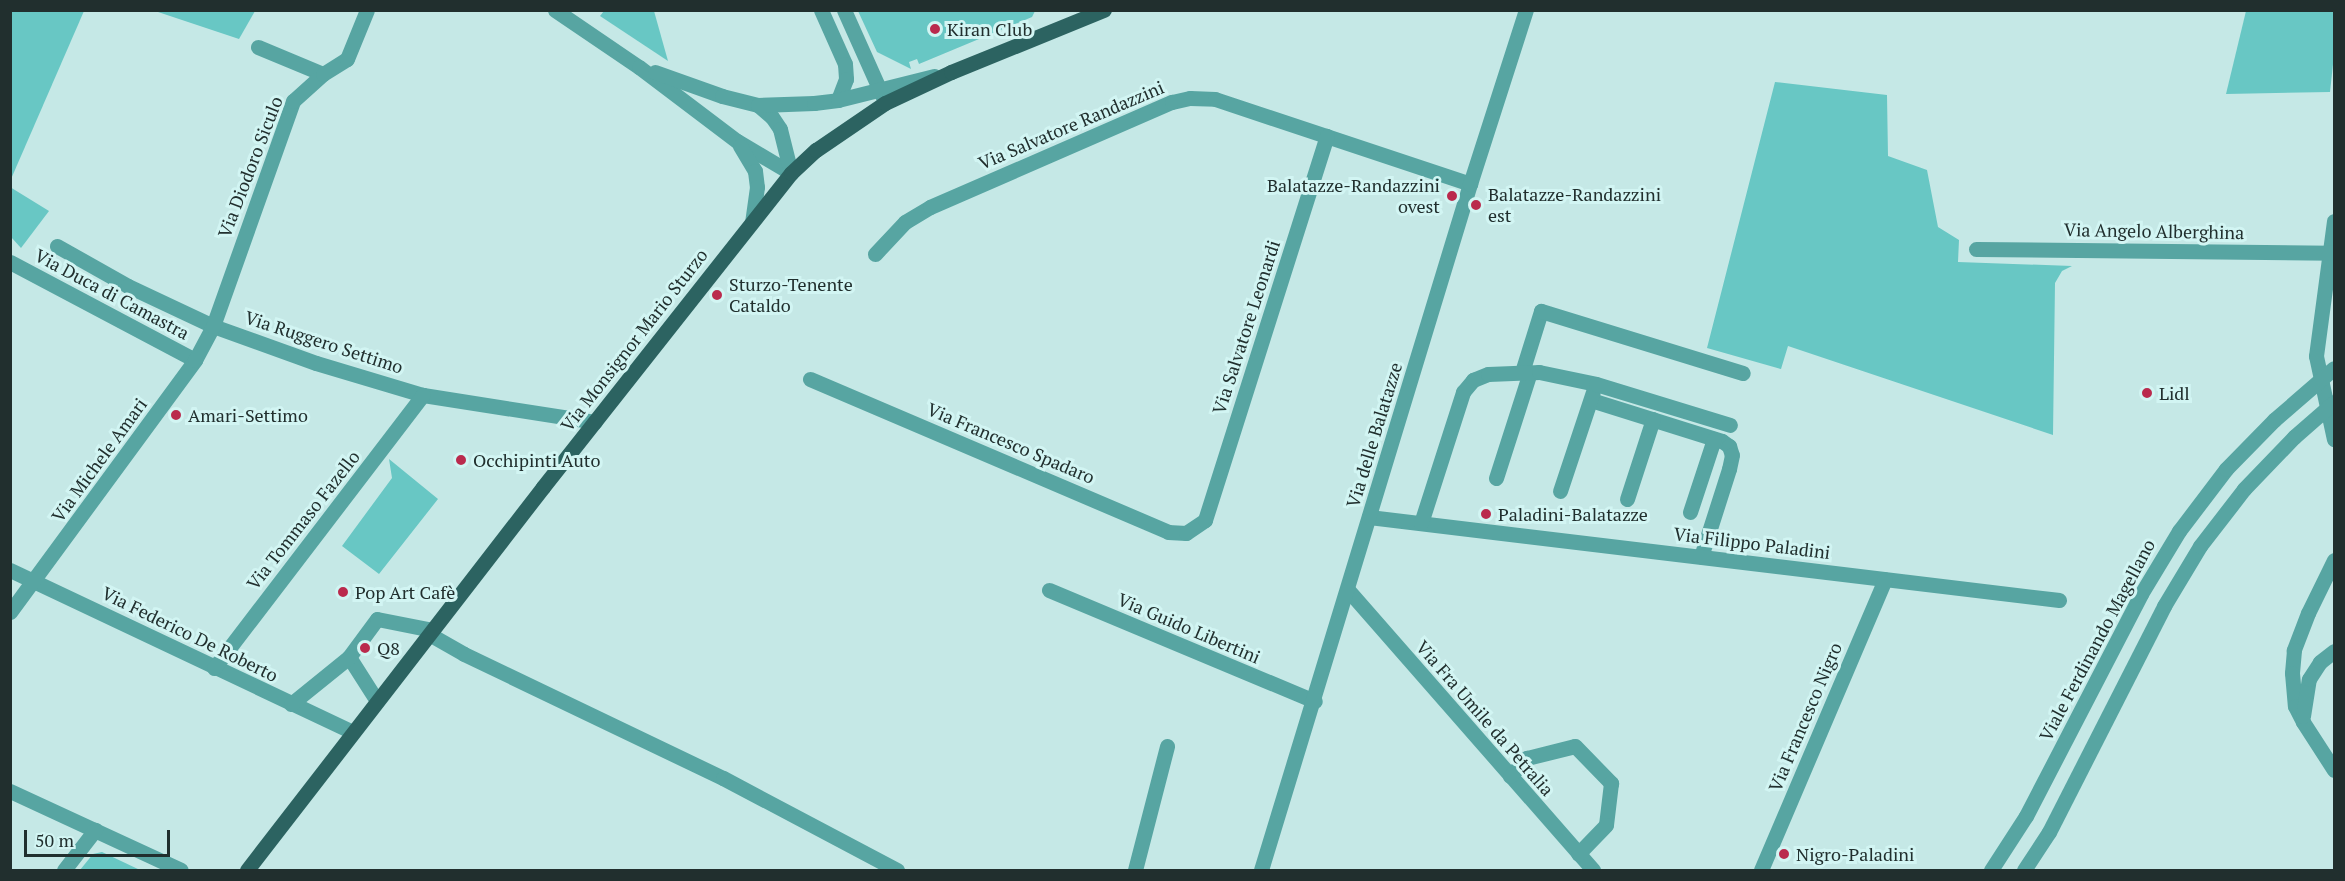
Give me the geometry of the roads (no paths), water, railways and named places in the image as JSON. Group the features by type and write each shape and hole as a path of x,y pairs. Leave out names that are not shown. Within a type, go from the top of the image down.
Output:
{"main road":[{"name":"Via Monsignor Mario Sturzo","path":"247,870 791,173 883,96 951,72 1104,10"}],"street":[{"name":"Via Diodoro Siculo","path":"213,326 293,101 323,74 347,59 367,10"},
{"path":"555,10 639,67 737,141 791,173"},
{"path":"821,10 845,64 846,80 838,100"},
{"path":"639,67 722,96 758,105 814,103 883,96 844,10"},
{"name":"Via delle Balatazze","path":"1262,870 1470,184 1526,10"},
{"path":"258,47 323,74"},
{"name":"Via Salvatore Randazzini","path":"876,254 905,222 930,207 1172,102 1190,98 1215,99 1470,184"},
{"path":"758,105 772,117 780,129 791,173"},
{"name":"Via Salvatore Leonardi","path":"1197,527 1205,520 1327,136"},
{"path":"737,141 755,171 757,187 752,221"},
{"path":"2334,221 2316,356 2334,439"},
{"name":"Via Ruggero Settimo","path":"57,246 128,286 213,326 316,363 423,395 595,422"},
{"name":"Via Angelo Alberghina","path":"1976,249 2331,253"},
{"name":"Via Duca di Camastra","path":"10,262 195,360"},
{"path":"1496,478 1526,372 1540,311 1743,373"},
{"name":"Via Michele Amari","path":"10,612 195,360 213,326"},
{"name":"Viale Ferdinando Magellano","path":"1991,870 2026,816 2141,594 2179,531 2226,470 2274,420 2334,368"},
{"path":"1421,523 1463,392 1473,380 1488,374 1526,372 1596,384 1730,425"},
{"name":"Via Francesco Spadaro","path":"810,379 1168,532 1186,533 1197,527"},
{"path":"1560,491 1596,384"},
{"name":"Via Tommaso Fazello","path":"214,668 423,395"},
{"path":"1591,400 1714,439 1729,446 1732,454 1701,556"},
{"path":"2024,870 2049,832 2164,606 2200,546 2244,489 2294,436 2334,402"},
{"path":"1627,500 1653,419"},
{"path":"1690,512 1714,439"},
{"name":"Via Filippo Paladini","path":"1369,517 2059,600"},
{"path":"2334,560 2308,613 2294,650 2292,673 2295,706 2302,722 2334,770"},
{"name":"Via Federico De Roberto","path":"10,570 353,732"},
{"name":"Via Francesco Nigro","path":"1761,870 1885,579"},
{"name":"Via Guido Libertini","path":"1049,590 1315,701"},
{"name":"Via Fra Umile da Petralia","path":"1348,590 1593,870"},
{"path":"291,704 349,657 377,619 431,632 464,654 723,778 897,870"},
{"path":"2302,722 2309,680 2320,662 2334,651"},
{"path":"349,657 377,701"},
{"path":"1135,870 1167,746"},
{"path":"1510,776 1527,758 1575,746 1611,783 1606,825 1578,854"},
{"path":"10,791 182,870"},
{"path":"64,870 95,830"}],"place":[{"name":"Kiran Club","path":"935,29"},
{"name":"Balatazze-Randazzini ovest","path":"1452,196"},
{"name":"Balatazze-Randazzini est","path":"1476,205"},
{"name":"Sturzo-Tenente Cataldo","path":"717,295"},
{"name":"Lidl","path":"2147,393"},
{"name":"Amari-Settimo","path":"176,415"},
{"name":"Occhipinti Auto","path":"461,460"},
{"name":"Paladini-Balatazze","path":"1486,514"},
{"name":"Pop Art Cafè","path":"343,592"},
{"name":"Q8","path":"365,648"},
{"name":"Nigro-Paladini","path":"1784,854"}]}
